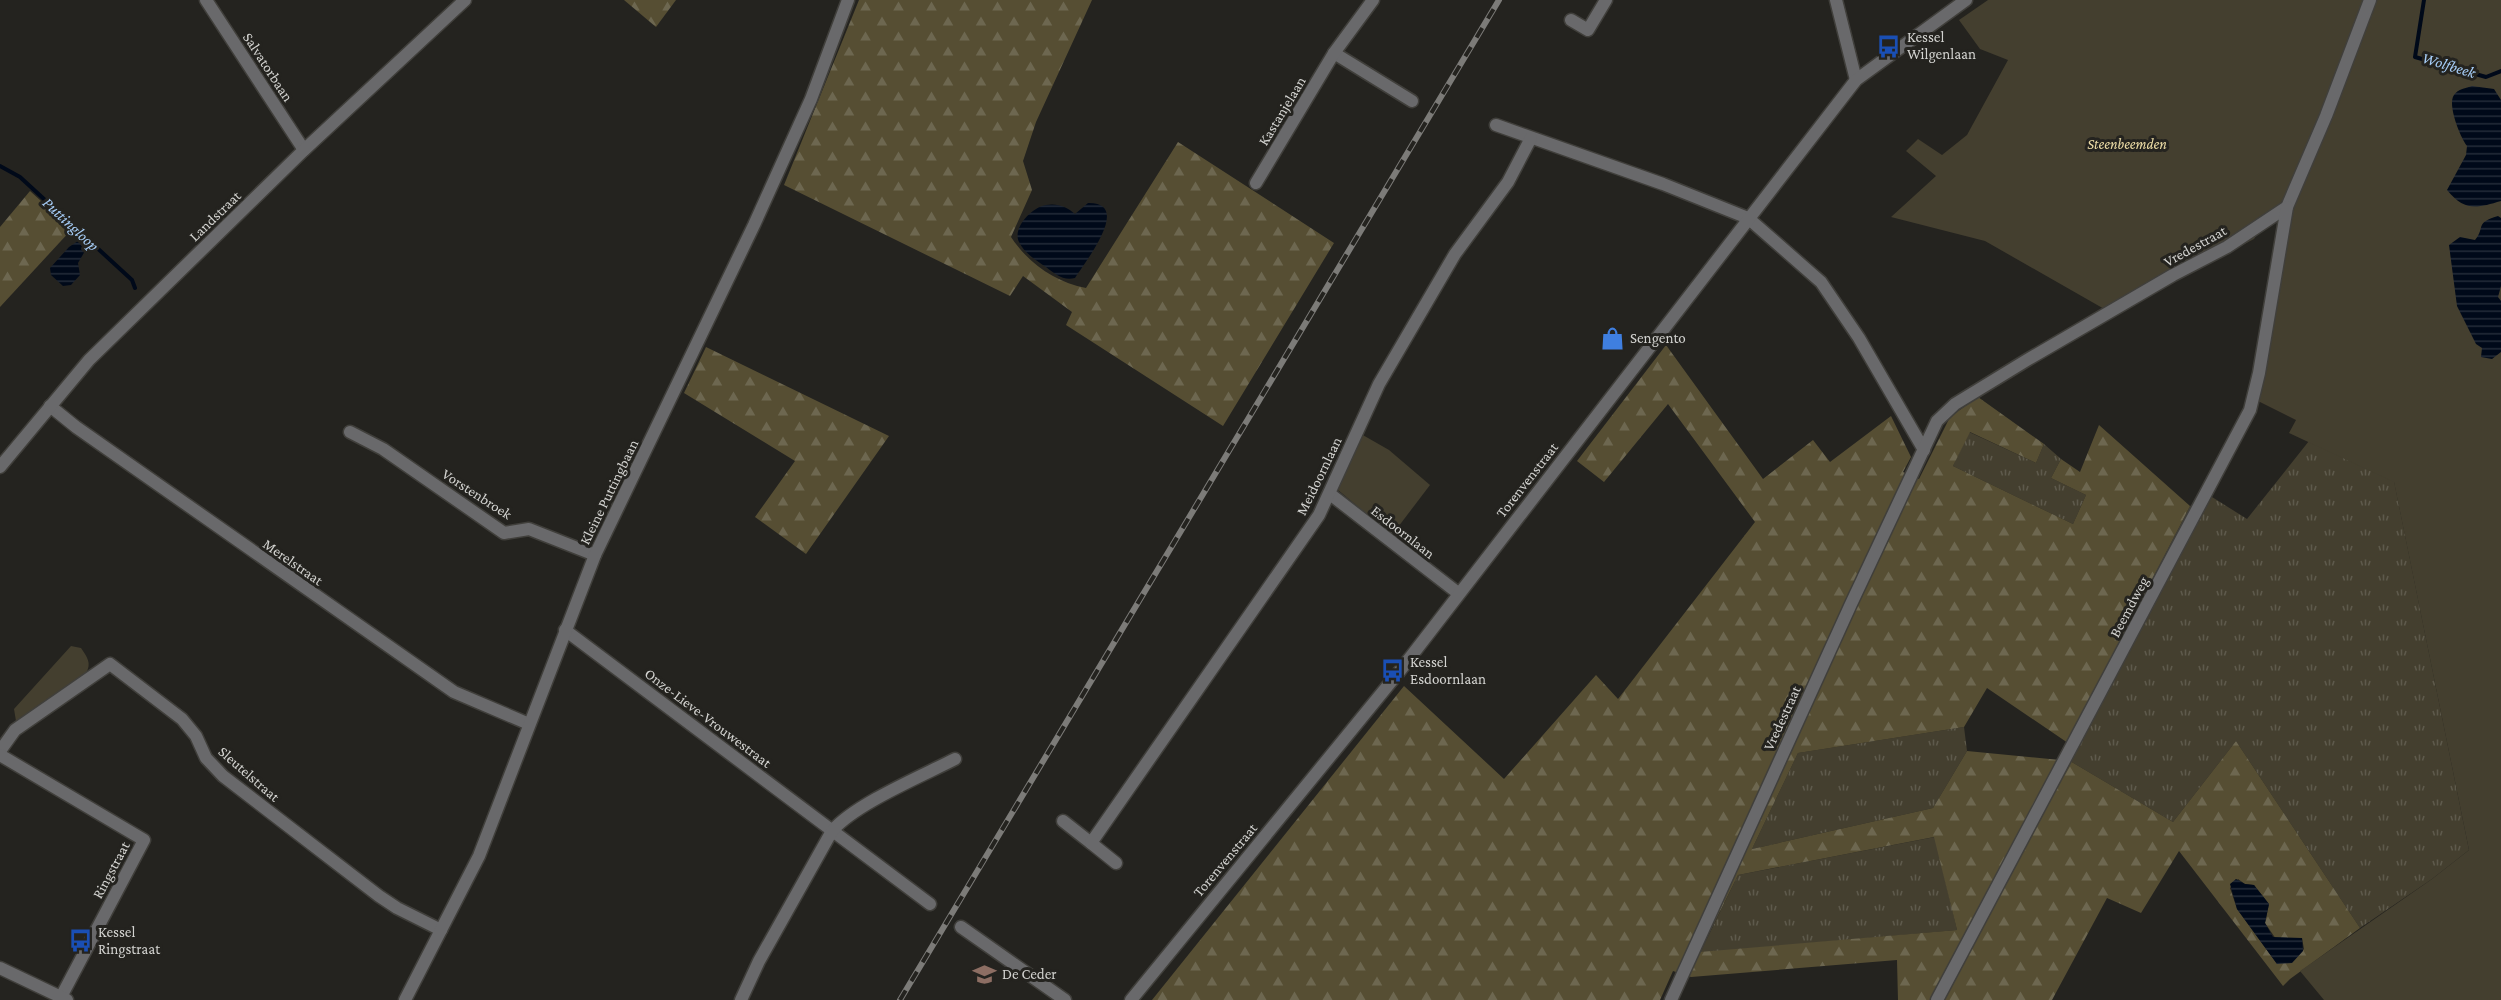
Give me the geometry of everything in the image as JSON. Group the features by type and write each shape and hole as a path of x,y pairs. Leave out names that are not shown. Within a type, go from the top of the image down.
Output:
{"street":[{"name":"Salvatorbaan","path":"206,0 304,150"},
{"name":"Landstraat","path":"0,467 89,360 304,150 465,0"},
{"name":"Kleine Puttingbaan","path":"405,1000 479,856 595,555 754,225 811,99 848,0"},
{"name":"Kastanjelaan","path":"1256,183 1334,53 1373,0"},
{"path":"1571,20 1588,30 1606,0"},
{"path":"1836,0 1856,80"},
{"name":"Torenvenstraat","path":"1131,1000 1399,672 1856,80 1966,0"},
{"path":"2287,207 2326,116 2370,0"},
{"path":"1334,53 1412,101"},
{"path":"1496,125 1663,184 1748,218 1821,282 1859,338 1924,450"},
{"name":"Meidoornlaan","path":"1091,843 1301,541 1330,494 1363,413 1378,384 1455,254 1503,189 1531,138"},
{"name":"Vredestraat","path":"1671,1000 1937,421 1955,404 2118,306 2227,247 2287,207"},
{"name":"Beemdweg","path":"1937,1000 2250,410 2259,373 2287,207"},
{"name":"Merelstraat","path":"50,406 85,433 454,692 529,724"},
{"path":"1910,423 1933,432"},
{"name":"Vorstenbroek","path":"350,432 383,449 504,532 529,529 595,555"},
{"name":"Esdoornlaan","path":"1330,494 1458,593"},
{"name":"Onze-Lieve-Vrouwestraat","path":"565,630 930,904"},
{"name":"Sleutelstraat","path":"0,753 15,730 110,664 182,719 196,736 206,758 223,776 379,896 397,908 441,930"},
{"name":"Ringstraat","path":"0,753 144,840 64,999"},
{"path":"741,1000 759,961 832,831 853,813 955,759"},
{"path":"1063,821 1116,863"},
{"path":"961,927 1065,1000"},
{"path":"0,968 64,999"}],"green space":[{"path":"624,0 676,0 656,27"},
{"path":"859,0 1092,0 1036,122 1023,161 1032,190 1011,237 1026,256 1053,276 1086,288 1178,142 1334,243 1223,426 1066,325 1072,312 1023,276 1010,296 784,185"},
{"name":"Steenbeemden","path":"1988,0 2501,0 2501,1000 2324,1000 2300,971 2432,879 2469,850 2394,482 2289,433 2296,420 2250,397 2291,214 2260,230 2254,239 2113,314 1985,241 1891,217 1936,176 1906,151 1918,139 1942,155 1967,135 2008,60 1980,49 1959,20"},
{"path":"30,191 72,229 0,307 0,227"},
{"path":"1666,345 1763,479 1813,440 1830,462 1891,416 1911,457 1903,472 1919,479 1950,417 1978,397 2044,444 2036,463 1970,432 1953,466 2073,524 2086,495 2051,478 2061,459 2080,472 2099,425 2190,506 2068,743 1987,688 1964,727 1798,753 1752,849 1933,808 1967,751 2070,761 2173,822 2236,741 2360,928 2283,986 2179,851 2141,913 2107,898 2052,1000 1898,1000 1897,960 1691,977 1673,971 1660,1000 1152,1000 1404,686 1504,779 1596,675 1618,699 1755,522 1668,404 1604,482 1577,461","holes":["1934,837 1957,930 1700,952 1738,875","2238,879 2245,884 2254,885 2269,904 2265,923 2276,939 2302,938 2304,949 2296,958 2277,964 2237,909 2230,888"]},
{"path":"706,347 889,436 806,554 755,517 795,461 684,393"},
{"path":"1969,432 2036,463 2044,444 2061,459 2051,478 2086,495 2073,524 1953,466"},
{"path":"1361,434 1389,450 1430,485 1392,535 1338,490"},
{"path":"2309,441 2394,481 2469,850 2432,879 2360,928 2236,741 2173,822 2070,761 2068,743 2190,506 2212,497 2247,519"},
{"path":"71,646 81,648 87,657 89,666 86,673 16,721 14,709"},
{"path":"1964,727 1967,751 1933,808 1752,849 1798,753"},
{"path":"1935,837 1957,930 1700,953 1738,875"}],"water":[{"path":"2472,86 2494,89 2501,100 2501,201 2478,206 2460,202 2447,190 2466,155 2467,146 2455,120 2452,99 2458,91"},
{"path":"1088,203 1101,205 1106,212 1106,222 1095,247 1075,278 1067,279 1056,274 1021,246 1018,231 1029,214 1035,210 1046,205 1058,205 1075,214"},
{"path":"2498,216 2501,218 2501,286 2498,297 2501,301 2501,352 2492,359 2481,357 2482,348 2476,344 2457,306 2449,245 2460,237 2475,240 2483,223"},
{"path":"78,241 85,251 78,263 80,275 71,285 63,286 51,275 50,268 69,247"},
{"path":"2236,879 2245,884 2254,885 2269,904 2265,923 2273,937 2302,938 2303,951 2292,963 2277,964 2237,909 2230,884"}],"waterway":[{"name":"Wolfbeek","path":"2424,0 2415,57 2486,77 2501,71"},
{"name":"Puttingloop","path":"0,166 20,177 132,280 135,288"}],"railway":[{"path":"900,1000 1499,0"}],"place":[{"name":"Kessel Wilgenlaan","path":"1889,46"},
{"name":"Sengento","path":"1612,338"},
{"name":"Kessel Esdoornlaan","path":"1392,671"},
{"name":"Kessel Ringstraat","path":"80,941"},
{"name":"De Ceder","path":"984,974"}]}
